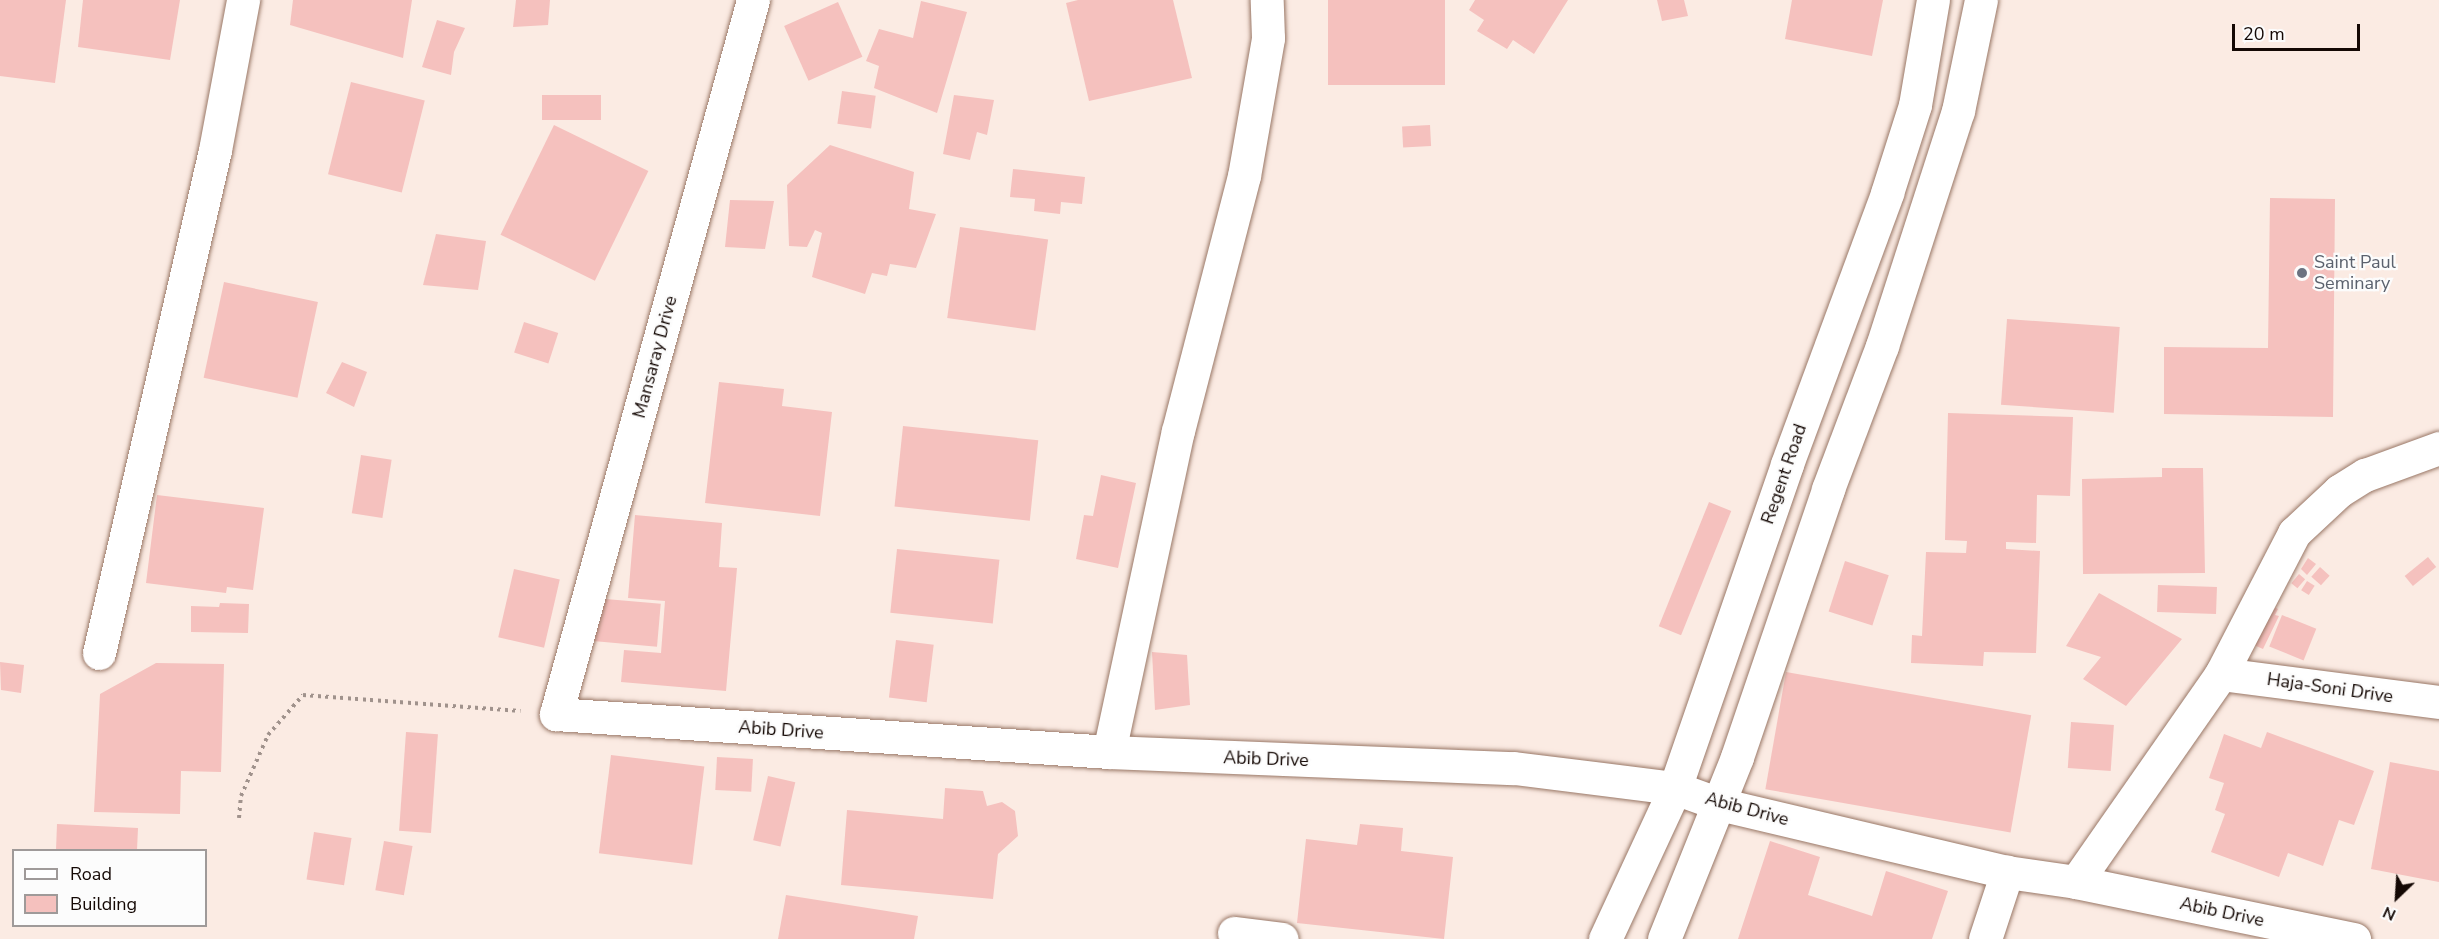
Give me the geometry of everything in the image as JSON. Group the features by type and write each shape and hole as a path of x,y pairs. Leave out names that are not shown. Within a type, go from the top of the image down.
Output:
{"street":[{"path":"99,653 212,162 243,0"},
{"name":"Mansaray Drive","path":"556,714 753,0"},
{"path":"1109,752 1178,431 1244,176 1268,38 1267,0"},
{"name":"Regent Road","path":"1605,939 1675,788 1822,366 1887,193 1915,105 1933,0"},
{"path":"1664,939 1719,804 1828,489 1882,346 1958,111 1981,0"},
{"path":"2076,882 2221,674 2294,533 2316,511 2365,475 2439,447"},
{"name":"Haja-Soni Drive","path":"2221,674 2439,702"},
{"name":"Abib Drive","path":"556,714 1109,752 1280,761 1428,762 1514,768 1675,788 1719,804 2007,872 2076,882 2354,939"},
{"path":"1985,939 2007,872"},
{"path":"1234,933 1282,939"}],"path":[{"path":"239,818 242,796 268,735 303,694 556,714"}],"building":[{"path":"0,0 66,0 55,83 0,76"},
{"path":"83,0 180,0 170,60 78,47"},
{"path":"293,0 412,0 403,58 290,25"},
{"path":"516,0 550,0 548,25 513,27"},
{"path":"1078,0 1173,0 1192,78 1089,101 1066,3"},
{"path":"1328,0 1445,0 1445,85 1328,85"},
{"path":"1475,0 1568,0 1534,54 1513,40 1507,49 1477,31 1484,20 1469,10"},
{"path":"1657,0 1684,0 1688,16 1662,21"},
{"path":"1792,0 1883,0 1872,56 1785,39"},
{"path":"921,1 967,12 937,113 874,88 879,66 866,61 879,29 913,38"},
{"path":"838,2 862,57 809,81 784,26"},
{"path":"437,20 465,28 454,52 451,75 422,67"},
{"path":"351,82 425,100 402,193 328,174"},
{"path":"842,91 876,96 871,128 837,124"},
{"path":"542,95 601,95 601,120 542,120"},
{"path":"954,95 994,100 987,135 977,132 970,160 943,154"},
{"path":"554,125 648,171 595,281 501,235"},
{"path":"1430,125 1431,146 1403,147 1402,126"},
{"path":"830,145 914,172 909,209 936,214 916,268 890,264 887,276 872,273 865,294 812,277 822,233 815,230 807,247 789,246 787,185"},
{"path":"1013,169 1085,177 1082,204 1061,202 1060,214 1034,211 1035,199 1010,197"},
{"name":"Saint Paul Seminary","path":"2270,198 2335,199 2333,417 2164,414 2164,347 2268,348"},
{"path":"730,200 774,201 765,249 725,247"},
{"path":"960,227 1048,239 1035,330 947,318"},
{"path":"436,234 486,241 478,290 423,285"},
{"path":"224,282 318,302 298,398 204,378"},
{"path":"2007,319 2120,327 2114,413 2001,405"},
{"path":"524,322 558,333 548,364 514,352"},
{"path":"342,362 367,372 354,407 326,393"},
{"path":"719,382 784,389 782,406 832,412 820,516 705,503"},
{"path":"1948,413 2073,417 2070,496 2037,495 2036,543 2006,542 2006,549 2040,551 2036,653 1984,652 1983,666 1911,663 1912,635 1922,636 1926,552 1966,553 1967,541 1945,540"},
{"path":"903,426 1038,440 1030,521 895,507"},
{"path":"361,455 392,460 382,518 352,513"},
{"path":"2162,468 2203,468 2205,573 2083,574 2082,479 2162,477"},
{"path":"1101,475 1136,483 1118,568 1076,559 1084,515 1093,516"},
{"path":"157,495 264,508 253,590 227,587 226,593 146,583"},
{"path":"1709,502 1731,511 1681,635 1659,626"},
{"path":"635,515 722,523 719,567 737,568 726,691 621,682 624,650 661,653 665,601 628,598"},
{"path":"897,549 999,560 993,623 890,613"},
{"path":"2428,557 2436,567 2413,586 2405,576"},
{"path":"2308,558 2316,564 2307,575 2301,569"},
{"path":"1845,561 1889,575 1872,626 1829,611"},
{"path":"2320,567 2330,576 2321,585 2311,577"},
{"path":"514,569 560,580 544,648 498,637"},
{"path":"2299,574 2305,579 2297,588 2291,583"},
{"path":"2307,581 2315,586 2309,595 2301,590"},
{"path":"2158,585 2217,587 2216,614 2157,612"},
{"path":"2099,593 2182,639 2126,706 2083,679 2101,657 2066,646"},
{"path":"594,598 661,604 657,647 590,641"},
{"path":"220,603 249,604 248,633 191,632 191,606 219,607"},
{"path":"2272,606 2278,609 2275,615 2279,616 2263,649 2247,642"},
{"path":"2282,615 2316,629 2304,660 2269,647"},
{"path":"896,640 934,645 927,702 889,698"},
{"path":"1152,652 1187,655 1190,705 1155,710"},
{"path":"0,662 24,665 21,693 1,690"},
{"path":"156,663 224,664 221,772 181,771 180,814 94,812 100,694"},
{"path":"1786,672 2031,715 2011,832 1765,789"},
{"path":"2071,722 2114,725 2111,771 2068,768"},
{"path":"406,732 438,734 431,833 399,831"},
{"path":"2267,732 2374,771 2354,825 2339,820 2323,866 2288,853 2279,877 2211,852 2225,814 2215,810 2224,783 2209,778 2224,734 2261,748"},
{"path":"611,755 704,766 692,865 599,853"},
{"path":"717,757 753,759 751,792 715,790"},
{"path":"2390,762 2439,771 2439,882 2371,869"},
{"path":"768,776 795,782 780,847 753,840"},
{"path":"945,788 983,791 987,806 1002,802 1015,811 1018,836 998,854 993,899 841,885 847,810 943,819"},
{"path":"57,824 138,828 137,849 56,849"},
{"path":"1360,824 1403,828 1401,851 1453,857 1444,939 1297,923 1306,839 1357,845"},
{"path":"314,832 352,838 344,885 306,879"},
{"path":"384,841 413,846 404,895 375,890"},
{"path":"1770,841 1820,857 1808,895 1872,916 1886,871 1948,891 1932,939 1738,939"},
{"path":"786,895 918,916 914,939 778,939"}],"place":[{"name":"Saint Paul Seminary","path":"2302,273"}]}
